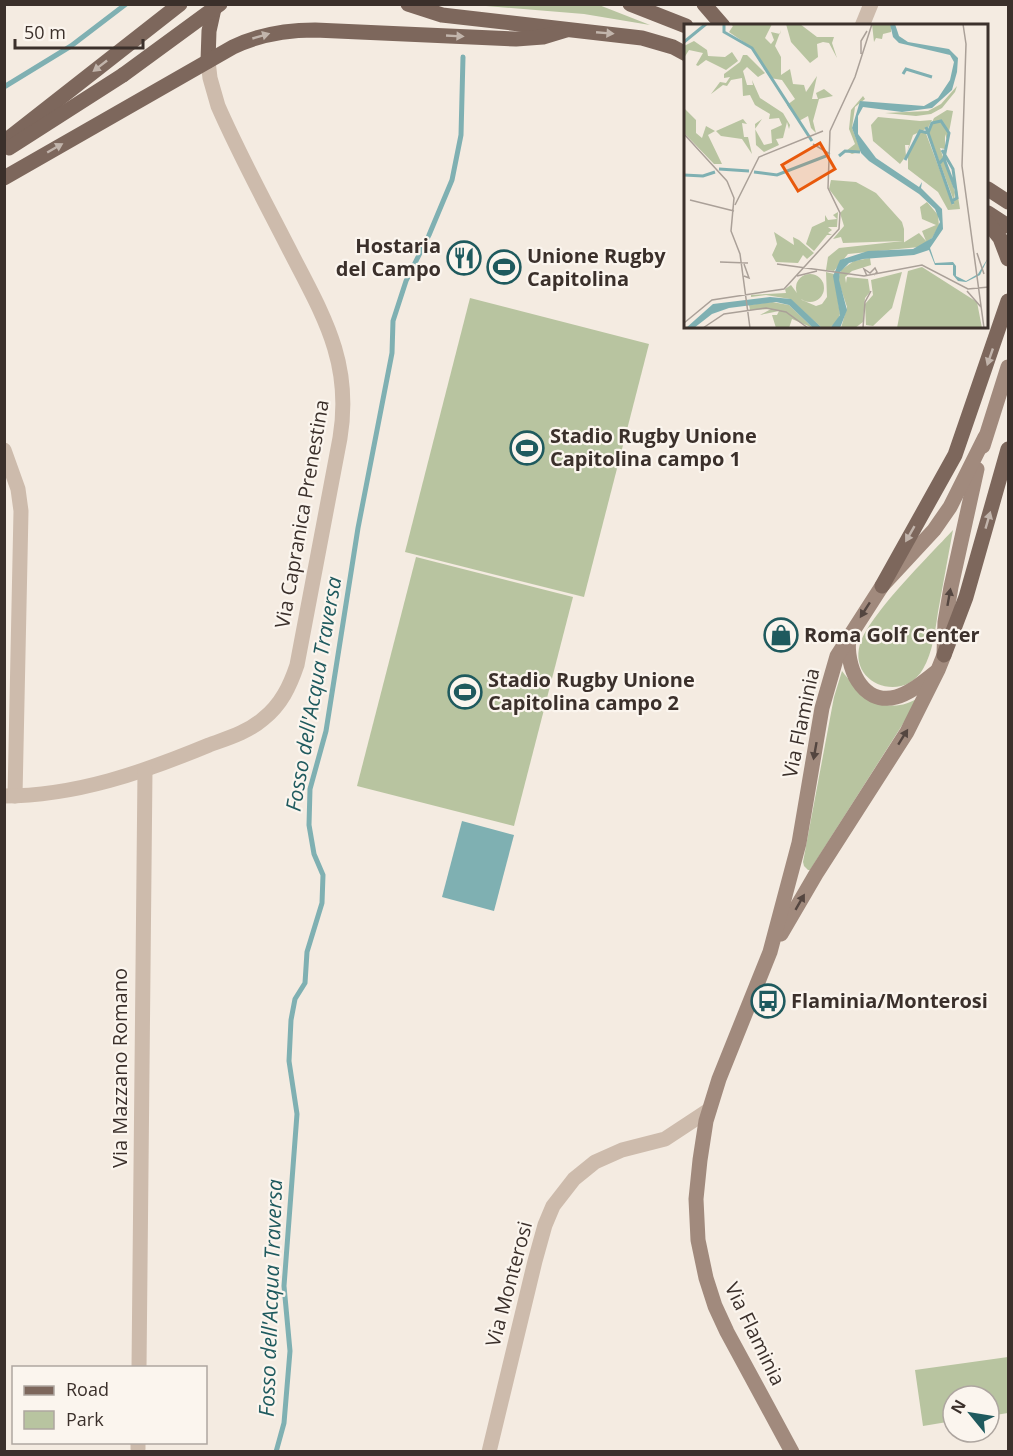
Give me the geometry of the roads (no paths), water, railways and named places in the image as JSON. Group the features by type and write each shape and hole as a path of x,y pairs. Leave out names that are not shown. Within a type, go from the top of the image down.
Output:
{"main road":[{"path":"4,142 180,4"},
{"path":"208,61 209,31 215,4"},
{"path":"4,151 123,75 220,4"},
{"path":"408,4 442,15 642,38 674,47 684,53"},
{"path":"424,4 442,15"},
{"path":"630,4 684,25"},
{"path":"704,4 721,24"},
{"path":"4,178 248,40 285,31 326,30 510,39 537,38 566,30"},
{"path":"989,190 1008,202"},
{"path":"989,214 1008,226"},
{"path":"989,225 1000,238 1008,259"},
{"path":"882,586 955,455 1008,302"},
{"path":"941,663 966,597 1008,449"}],"street":[{"path":"863,24 871,4"},
{"name":"Via Capranica Prenestina","path":"10,796 51,794 79,789 145,770 249,729 272,711 293,678 300,652 344,414 343,384 334,343 321,312 218,106 208,61"},
{"name":"Via Flaminia","path":"792,1452 727,1332 706,1278 698,1240 696,1199 709,1110 730,1048 770,952 816,874 907,732 941,663 951,587 985,437 1008,367"},
{"name":"Via Flaminia","path":"770,952 800,836 826,693 837,656 882,586 942,519 964,482 985,437"},
{"path":"4,450 18,489 21,512 10,796"},
{"path":"849,635 848,656 852,670 863,688 875,696 887,698 903,694 941,663"},
{"name":"Via Mazzano Romano","path":"139,1366 145,770"},
{"name":"Via Monterosi","path":"489,1452 535,1261 553,1206 574,1179 596,1162 622,1150 665,1139 709,1110"}],"water":[{"path":"462,821 514,835 494,911 442,897"}],"waterway":[{"path":"4,87 71,46 126,4"},
{"name":"Fosso dell'Acqua Traversa","path":"276,1452 284,1423 290,1351 284,1286 297,1114 289,1061 291,1020 295,999 305,983 307,952 322,903 323,875 314,854 309,825 310,789 326,731 358,528 392,353 393,321 406,281 429,235 452,180 461,135 463,57"}],"place":[{"name":"Hostaria del Campo","path":"464,258"},
{"name":"Unione Rugby Capitolina","path":"504,267"},
{"name":"Stadio Rugby Unione Capitolina campo 1","path":"527,448"},
{"name":"Roma Golf Center","path":"781,635"},
{"name":"Stadio Rugby Unione Capitolina campo 2","path":"465,692"},
{"name":"Flaminia/Monterosi","path":"768,1001"}]}
